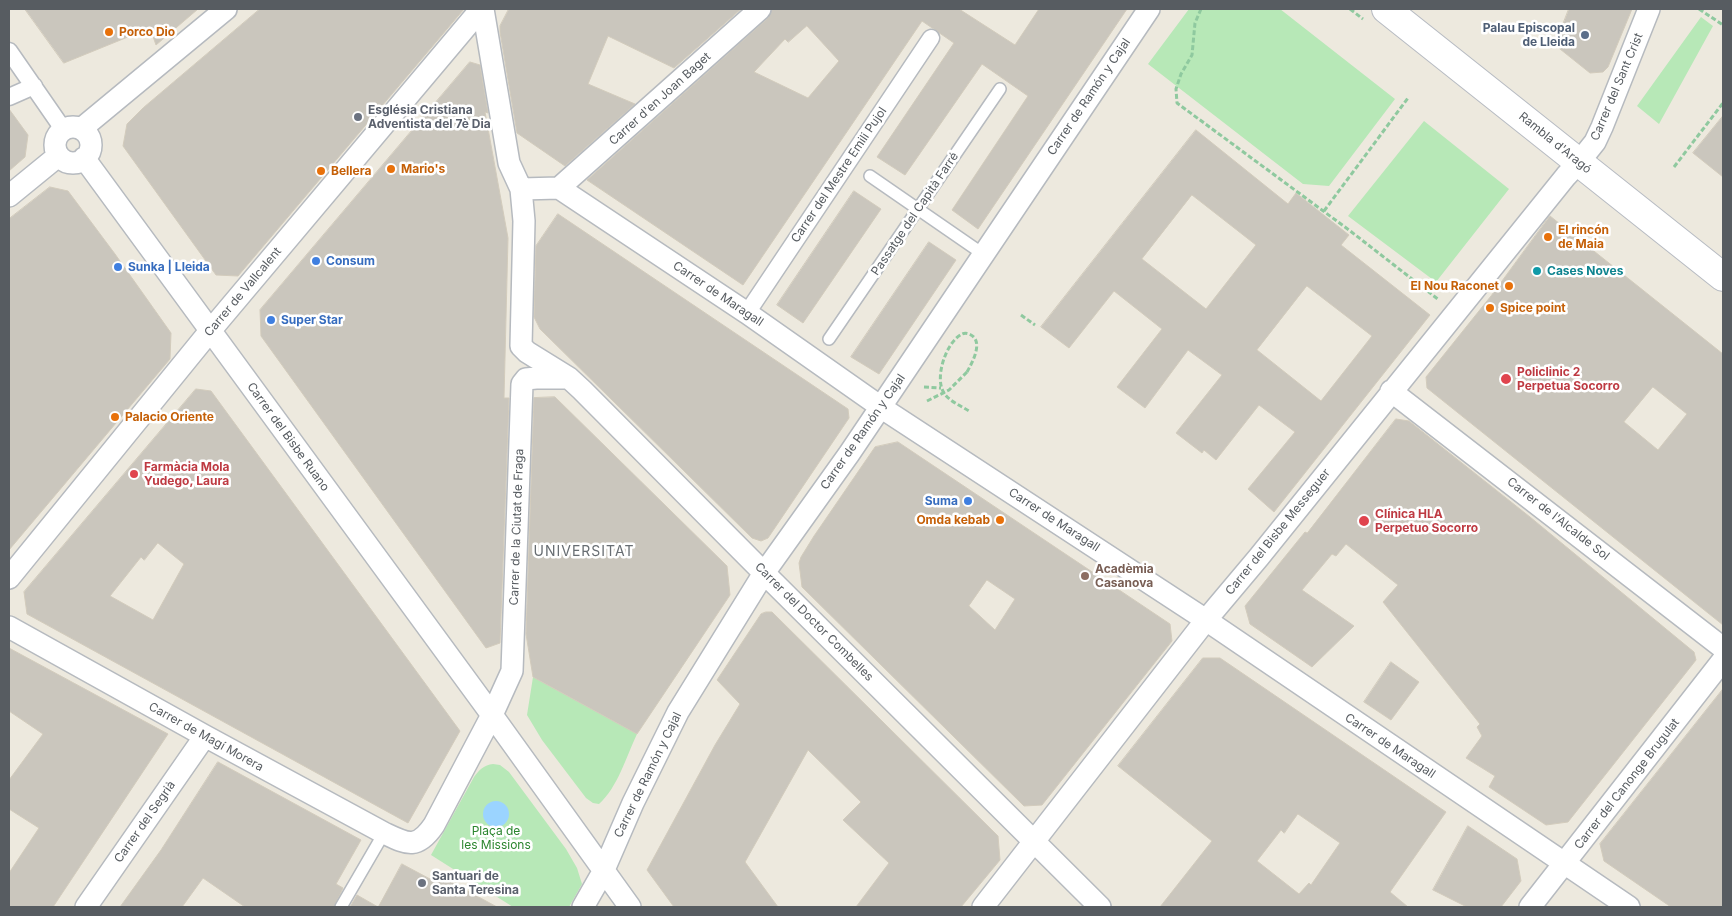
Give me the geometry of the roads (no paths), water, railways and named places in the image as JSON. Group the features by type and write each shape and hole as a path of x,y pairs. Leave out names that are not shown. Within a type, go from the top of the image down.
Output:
{"main road":[{"name":"Rambla d'Aragó","path":"1386,9 1723,277"}],"street":[{"path":"9,50 34,86 72,129 86,132 90,142 88,154 74,163 58,156 56,138 72,129 226,9"},
{"path":"482,9 509,163 521,189 559,188"},
{"name":"Carrer de Vallcalent","path":"9,578 210,331 482,9"},
{"name":"Carrer d'en Joan Baget","path":"559,188 760,9"},
{"name":"Carrer de Ramón y Cajal","path":"584,907 603,872 637,794 678,712 764,574 881,406 1149,9"},
{"name":"Carrer del Sant Crist","path":"1579,162 1595,142 1602,128 1649,9"},
{"name":"Carrer del Mestre Emili Pujol","path":"747,313 931,38"},
{"path":"9,97 34,86"},
{"path":"9,196 58,156"},
{"name":"Carrer del Bisbe Ruano","path":"84,158 492,715"},
{"name":"Carrer del Bisbe Messeguer","path":"983,907 1206,620 1264,551 1554,190 1579,162"},
{"name":"Carrer de Maragall","path":"559,188 747,313 881,406 1206,620 1629,907"},
{"name":"Carrer del Doctor Combelles","path":"521,189 524,221 521,346 524,350 569,378 1100,907"},
{"name":"Carrer de la Ciutat de Fraga","path":"492,715 512,671 522,384 526,379 569,378"},
{"name":"Carrer de l'Alcalde Sol","path":"1391,392 1723,648"},
{"name":"Carrer de Magí Morera","path":"9,627 205,736 384,833 406,843 422,840 428,834 492,715"},
{"name":"Carrer del Canonge Brugulat","path":"1530,907 1723,660"},
{"path":"492,715 630,907"},
{"name":"Carrer del Segrià","path":"86,907 205,736"}],"lane":[{"name":"Passatge del Capità Farré","path":"829,339 1000,89"},
{"path":"870,176 983,254"},
{"path":"341,907 384,833"}],"water":[{"path":"496,801 505,805 509,814 505,823 496,827 487,823 483,814 487,805"}],"place":[{"name":"Porco Dio","path":"109,32"},
{"name":"Palau Episcopal de Lleida","path":"1585,35"},
{"name":"Església Cristiana Adventista del 7è Dia","path":"358,117"},
{"name":"Mario's","path":"391,169"},
{"name":"Bellera","path":"321,171"},
{"name":"El rincón de Maia","path":"1548,237"},
{"name":"Consum","path":"316,261"},
{"name":"Sunka | Lleida","path":"118,267"},
{"name":"Cases Noves","path":"1537,271"},
{"name":"El Nou Raconet","path":"1509,286"},
{"name":"Spice point","path":"1490,308"},
{"name":"Super Star","path":"271,320"},
{"name":"Policlinic 2 Perpetua Socorro","path":"1506,379"},
{"name":"Palacio Oriente","path":"115,417"},
{"name":"Farmàcia Mola Yudego, Laura","path":"134,474"},
{"name":"Suma","path":"968,501"},
{"name":"Omda kebab","path":"1000,520"},
{"name":"Clínica HLA Perpetuo Socorro","path":"1364,521"},
{"name":"Acadèmia Casanova","path":"1085,576"},
{"name":"Santuari de Santa Teresina","path":"422,883"}],"district":[{"name":"UNIVERSITAT","path":"584,552"}],"park label":[{"name":"Plaça de les Missions","path":"496,838"}]}
